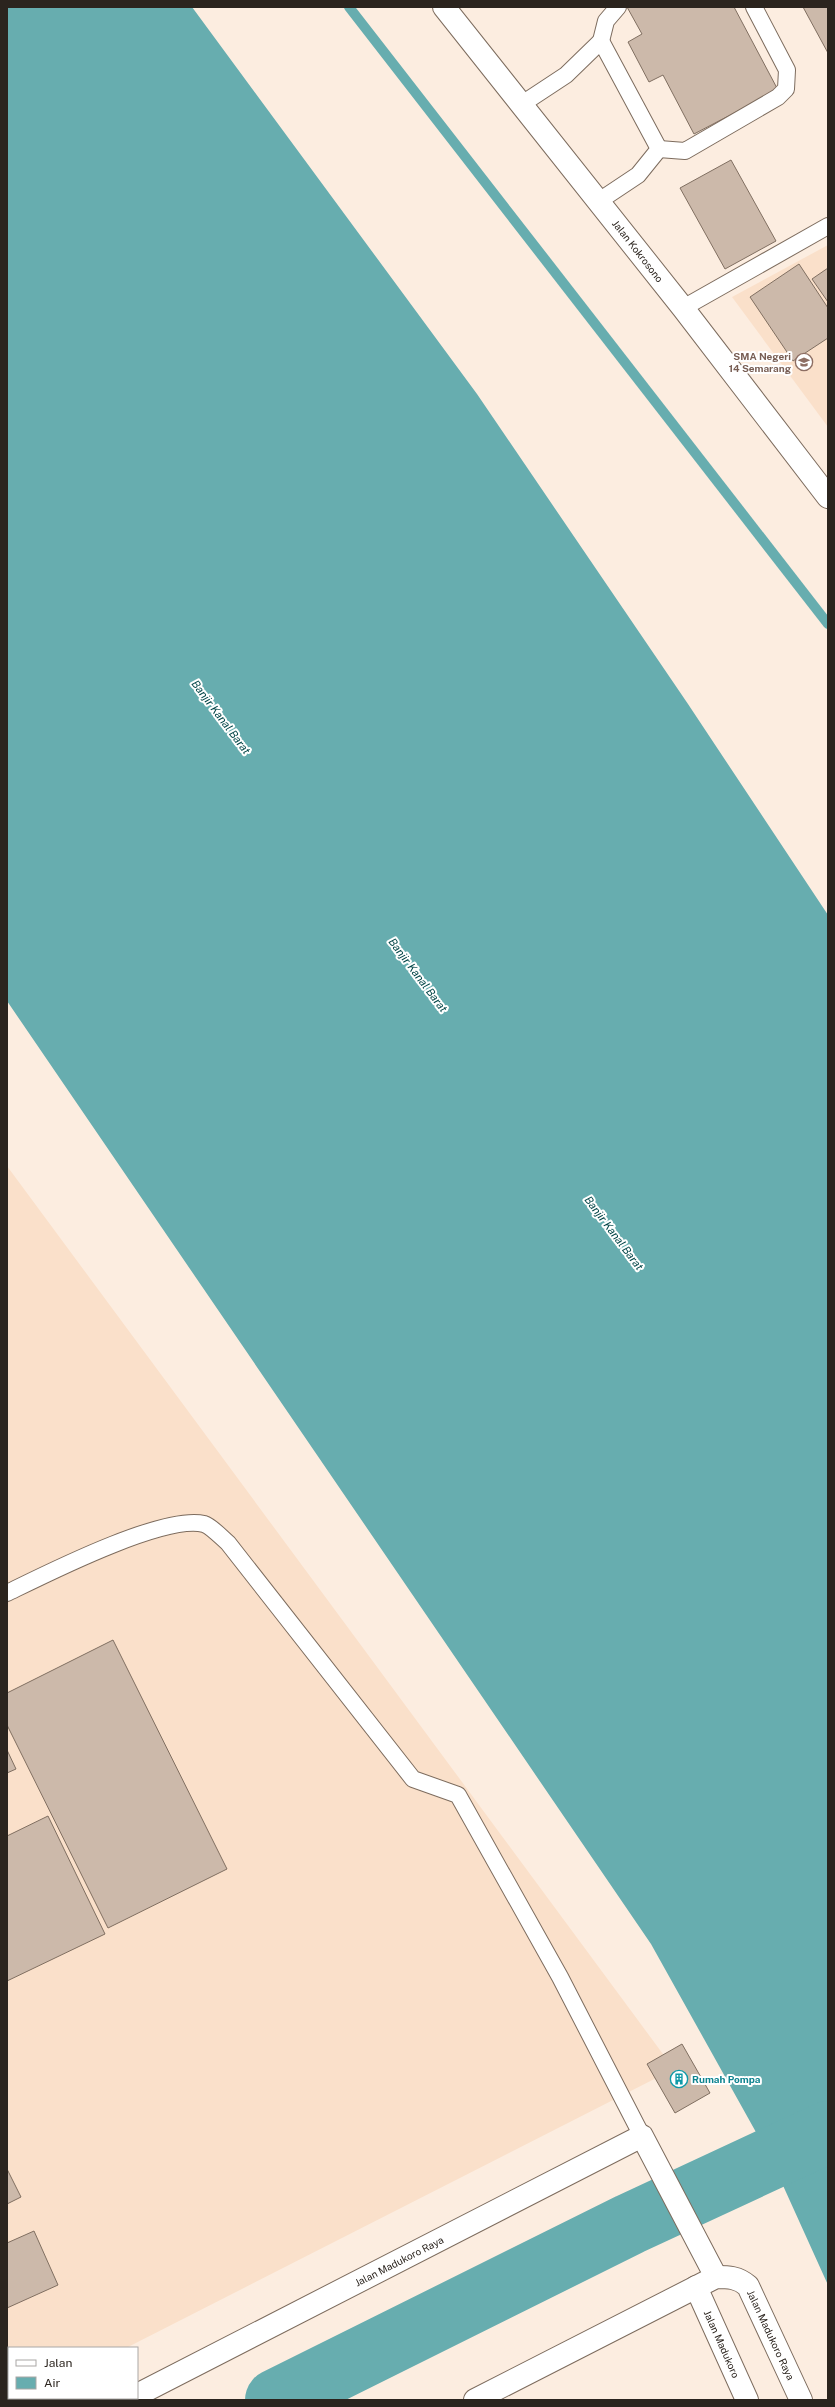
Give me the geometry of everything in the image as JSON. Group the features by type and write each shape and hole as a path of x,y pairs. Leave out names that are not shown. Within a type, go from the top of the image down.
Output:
{"street":[{"name":"Jalan Kokrosono","path":"444,7 683,308 828,497"},
{"path":"475,2400 716,2277 648,2145"},
{"name":"Jalan Madukoro Raya","path":"138,2395 648,2145"},
{"name":"Jalan Madukoro Raya","path":"716,2277 731,2277 742,2281 748,2286 801,2400"},
{"name":"Jalan Madukoro","path":"696,2287 747,2400"}],"lane":[{"path":"522,104 566,75 601,41 606,21 618,7"},
{"path":"660,149 685,151 778,97 786,89 787,70 754,7"},
{"path":"601,41 660,149"},
{"path":"599,202 638,176 660,149"},
{"path":"683,308 828,226"},
{"path":"7,1593 129,1538 176,1524 204,1524 228,1543 413,1779 458,1795 560,1977 648,2145"}],"shaded area":[{"name":"SMA Negeri 14 Semarang","path":"828,245 828,427 732,297"},
{"path":"7,1166 674,2069 128,2347 8,2347 8,2399 26,2399 7,2400"}],"water":[{"name":"Banjir Kanal Barat","path":"7,7 192,7 477,394 688,704 828,915 828,2285 771,2159 651,1944 7,1001"}],"building":[{"path":"627,7 734,7 778,90 694,134 663,75 649,82 628,42 642,34"},
{"path":"803,7 828,7 828,53"},
{"path":"731,160 776,241 725,269 680,188"},
{"path":"799,264 828,308 828,338 793,361 750,297"},
{"path":"828,268 828,302 812,279"},
{"path":"113,1640 227,1869 108,1928 7,1725 7,1693"},
{"path":"7,1750 16,1769 7,1773"},
{"path":"48,1816 105,1934 7,1981 7,1836"},
{"name":"Rumah Pompa","path":"682,2044 710,2093 675,2113 647,2064"},
{"path":"7,2169 21,2197 7,2204"},
{"path":"34,2231 58,2285 7,2308 7,2243"}],"waterway":[{"path":"349,7 828,624"},
{"path":"276,2400 630,2224 828,2132"}],"place":[{"name":"SMA Negeri 14 Semarang","path":"804,362"},
{"name":"Rumah Pompa","path":"679,2079"}]}
